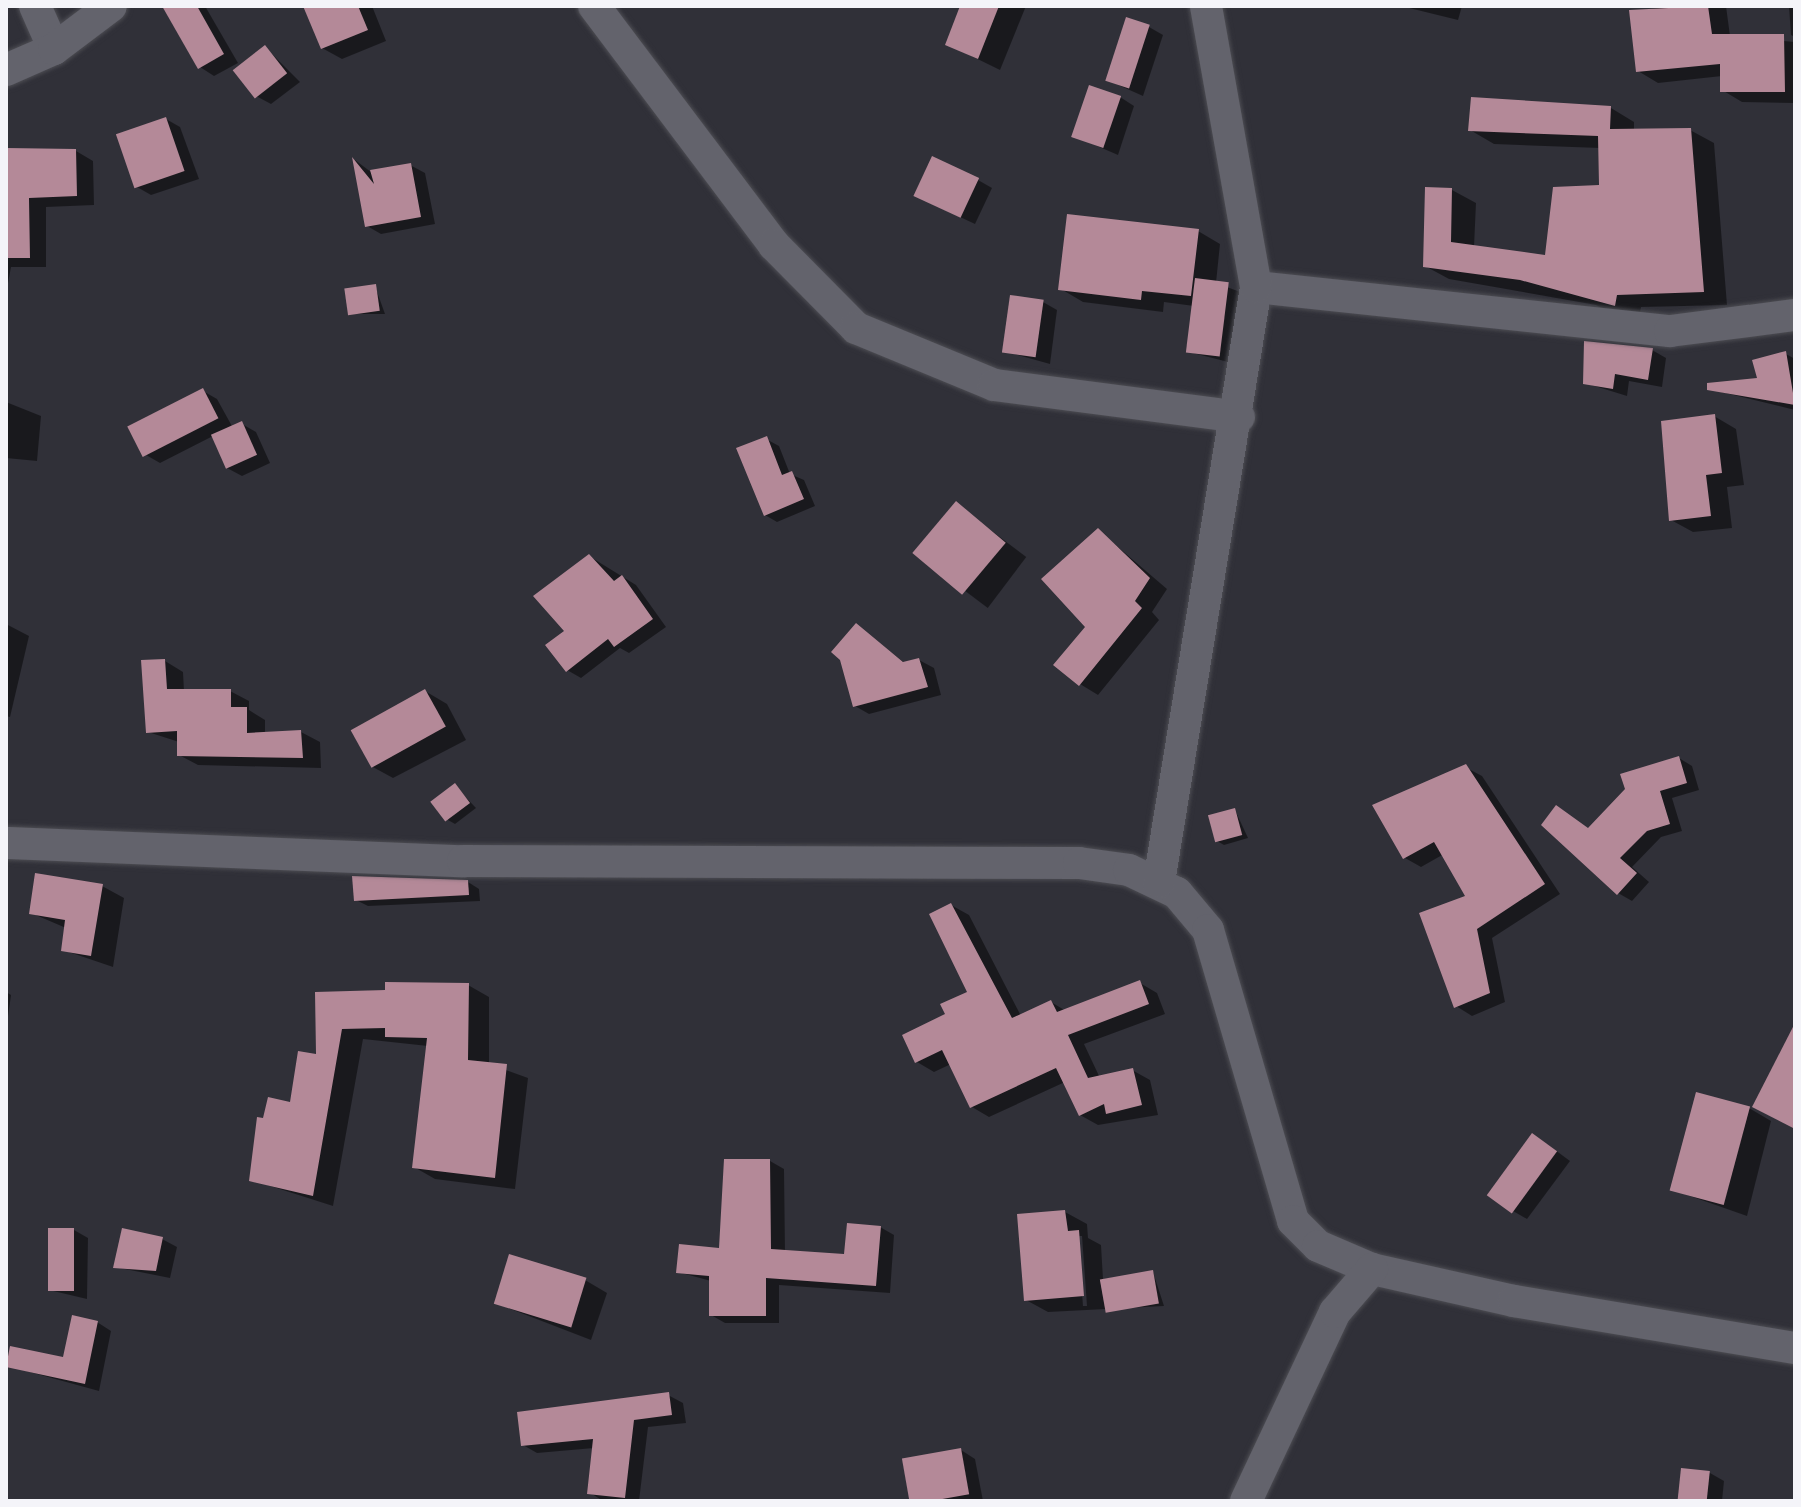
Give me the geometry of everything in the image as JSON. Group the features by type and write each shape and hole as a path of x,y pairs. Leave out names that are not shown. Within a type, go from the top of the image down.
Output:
{"street":[{"path":"35,6 54,49"},
{"path":"6,70 54,49 111,6"},
{"path":"594,6 774,245 856,328 994,385 1239,417"},
{"path":"1159,882 1239,417 1256,287 1206,6"},
{"path":"1256,287 1670,331 1795,315"},
{"path":"6,843 463,861 1079,863 1159,882 1194,911 1218,953 1293,1221 1318,1246 1372,1269 1795,1348"},
{"path":"1246,1501 1335,1312 1372,1269"}],"building":[{"path":"162,6 197,6 224,54 198,69"},
{"path":"303,6 358,6 368,30 321,49"},
{"path":"960,6 999,6 978,59 945,45"},
{"path":"1708,6 1712,34 1784,34 1785,92 1720,92 1720,64 1636,72 1629,10"},
{"path":"1126,17 1150,25 1129,88 1105,81"},
{"path":"265,45 287,73 255,99 233,70"},
{"path":"1089,85 1121,96 1103,148 1071,137"},
{"path":"1471,97 1611,106 1610,129 1691,128 1704,292 1617,295 1615,306 1520,280 1423,267 1425,187 1452,188 1451,242 1545,255 1553,187 1599,185 1598,136 1468,131"},
{"path":"166,117 185,171 134,188 116,134"},
{"path":"6,148 76,149 77,196 29,198 30,258 6,258"},
{"path":"932,156 979,178 961,218 913,196"},
{"path":"352,157 374,184 370,170 411,163 421,217 365,227"},
{"path":"1067,214 1199,229 1191,296 1142,291 1141,300 1058,290"},
{"path":"1195,278 1229,282 1220,357 1186,352"},
{"path":"376,284 380,311 348,315 344,288"},
{"path":"1010,295 1044,300 1036,357 1002,352"},
{"path":"1584,341 1653,348 1648,380 1615,374 1613,389 1583,384"},
{"path":"1786,351 1795,405 1707,390 1707,383 1757,378 1752,360"},
{"path":"203,388 218,418 143,457 127,427"},
{"path":"1715,414 1722,473 1706,475 1711,516 1669,521 1661,421"},
{"path":"242,421 257,455 226,469 211,435"},
{"path":"767,436 782,475 792,471 804,499 764,516 736,448"},
{"path":"956,501 1006,543 962,595 912,553"},
{"path":"1098,528 1150,578 1135,601 1142,608 1079,686 1053,665 1085,627 1041,579"},
{"path":"589,554 614,581 622,575 653,619 614,647 608,639 566,672 545,645 564,631 533,596"},
{"path":"856,623 903,662 919,658 928,687 853,707 840,660 831,652"},
{"path":"165,659 167,689 231,689 231,707 247,707 247,733 301,730 303,758 177,756 177,731 146,733 141,660"},
{"path":"425,689 446,727 372,768 351,730"},
{"path":"1679,756 1687,783 1660,791 1670,824 1647,831 1620,858 1637,873 1617,895 1541,825 1556,805 1588,828 1625,789 1620,774"},
{"path":"1466,764 1545,884 1477,929 1490,993 1454,1008 1419,913 1465,896 1434,842 1403,859 1372,805"},
{"path":"455,783 470,803 445,822 430,802"},
{"path":"1235,808 1242,835 1215,842 1208,815"},
{"path":"35,873 103,884 91,956 61,951 65,920 29,914"},
{"path":"352,876 468,880 469,895 354,901"},
{"path":"951,903 1012,1018 1051,1000 1057,1012 1140,980 1149,1004 1068,1035 1088,1078 1133,1068 1142,1105 1106,1114 1104,1104 1079,1116 1056,1068 970,1108 942,1050 915,1063 902,1035 945,1014 940,1004 967,992 929,914"},
{"path":"385,982 469,983 468,1060 507,1064 495,1178 412,1168 427,1038 385,1037 385,1028 342,1029 313,1196 249,1181 257,1117 263,1118 268,1097 290,1102 298,1051 316,1054 315,992 385,990"},
{"path":"1795,1023 1795,1129 1752,1107"},
{"path":"1696,1092 1750,1106 1724,1205 1670,1191"},
{"path":"1532,1133 1557,1151 1512,1214 1487,1195"},
{"path":"724,1159 770,1159 771,1249 844,1254 847,1223 881,1226 876,1286 766,1278 766,1316 709,1316 709,1276 676,1273 679,1244 719,1248"},
{"path":"1065,1210 1068,1231 1079,1230 1084,1296 1024,1301 1017,1214"},
{"path":"48,1228 74,1228 74,1291 48,1291"},
{"path":"122,1228 163,1237 156,1271 113,1268"},
{"path":"509,1254 586,1278 571,1327 494,1304"},
{"path":"1153,1270 1159,1303 1106,1313 1100,1279"},
{"path":"72,1315 98,1321 85,1384 6,1367 10,1346 63,1357"},
{"path":"669,1392 672,1415 634,1420 625,1498 587,1494 593,1439 521,1446 517,1412"},
{"path":"961,1448 969,1494 931,1501 909,1501 902,1458"},
{"path":"1681,1468 1710,1471 1707,1501 1678,1501"}]}
